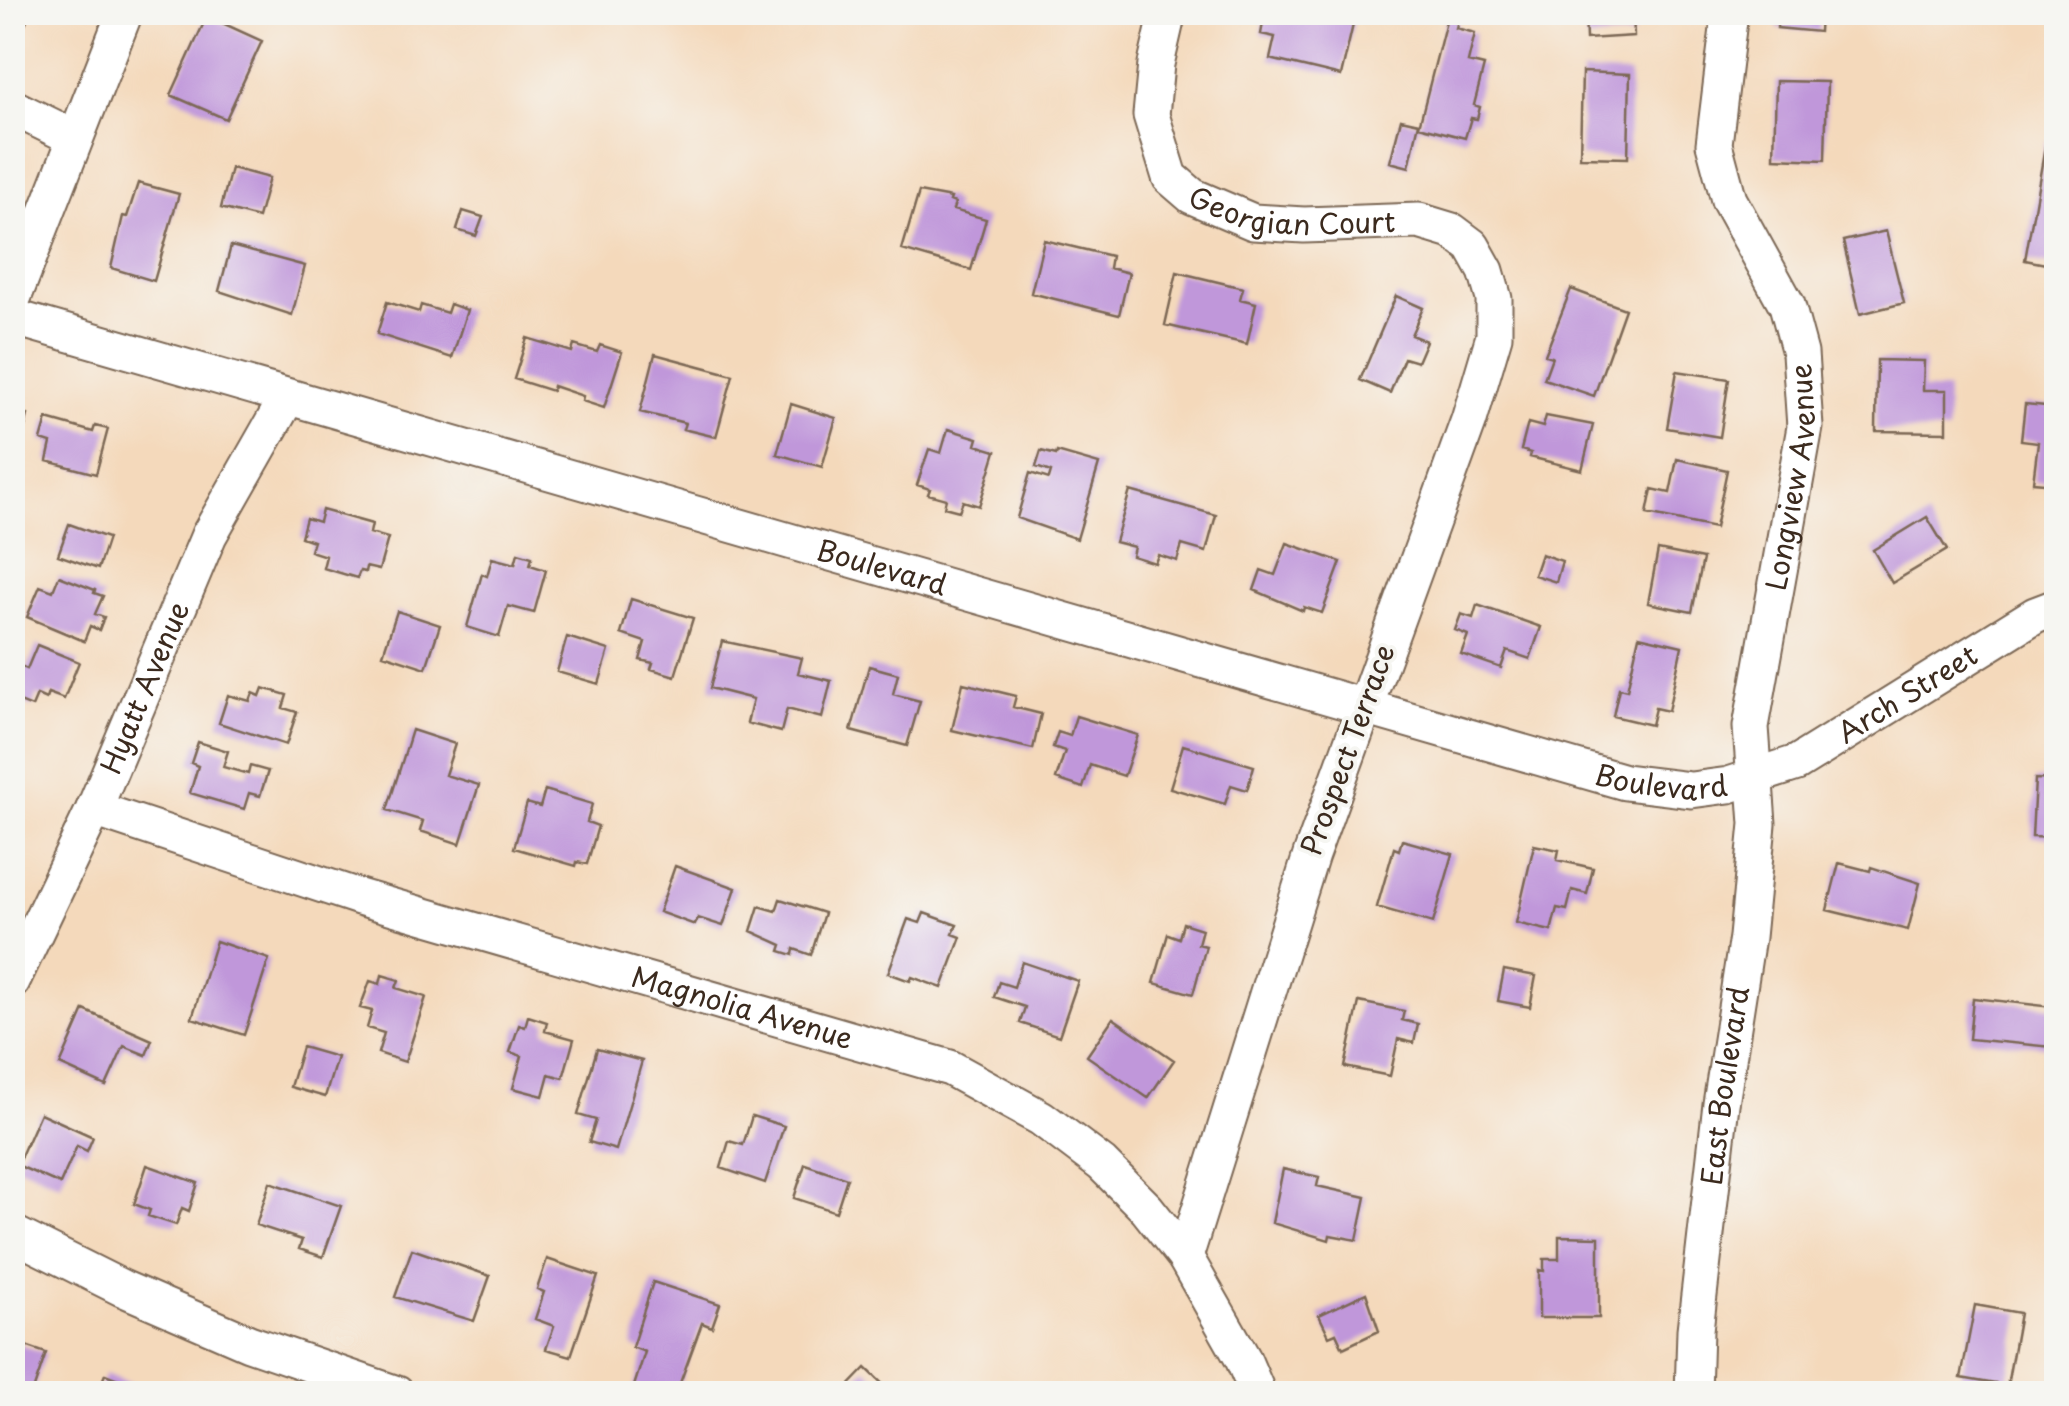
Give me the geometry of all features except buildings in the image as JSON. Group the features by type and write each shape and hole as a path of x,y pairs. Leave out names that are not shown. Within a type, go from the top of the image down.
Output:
{"street":[{"path":"12,301 125,12"},
{"name":"Georgian Court","path":"1168,12 1156,64 1152,116 1170,177 1192,196 1253,222 1304,225 1419,221 1452,231 1472,246"},
{"name":"Longview Avenue","path":"1730,12 1714,144 1728,200 1786,305 1800,353 1805,428 1750,726 1754,777"},
{"path":"12,107 74,138"},
{"name":"Prospect Terrace","path":"1185,1257 1310,855 1469,420 1494,336 1494,298 1486,271 1472,246"},
{"name":"Boulevard","path":"12,317 1626,782 1691,790 1754,777"},
{"name":"Hyatt Avenue","path":"12,981 94,809 209,535 287,398"},
{"name":"Arch Street","path":"1754,777 1797,763 2035,616 2056,607"},
{"name":"East Boulevard","path":"1694,1394 1695,1330 1708,1217 1749,918 1758,824 1754,777"},
{"name":"Magnolia Avenue","path":"94,809 359,897 950,1068 1041,1118 1102,1164 1147,1209 1185,1257 1243,1359 1258,1394"},
{"path":"12,1233 122,1288 249,1344 398,1394"}]}
